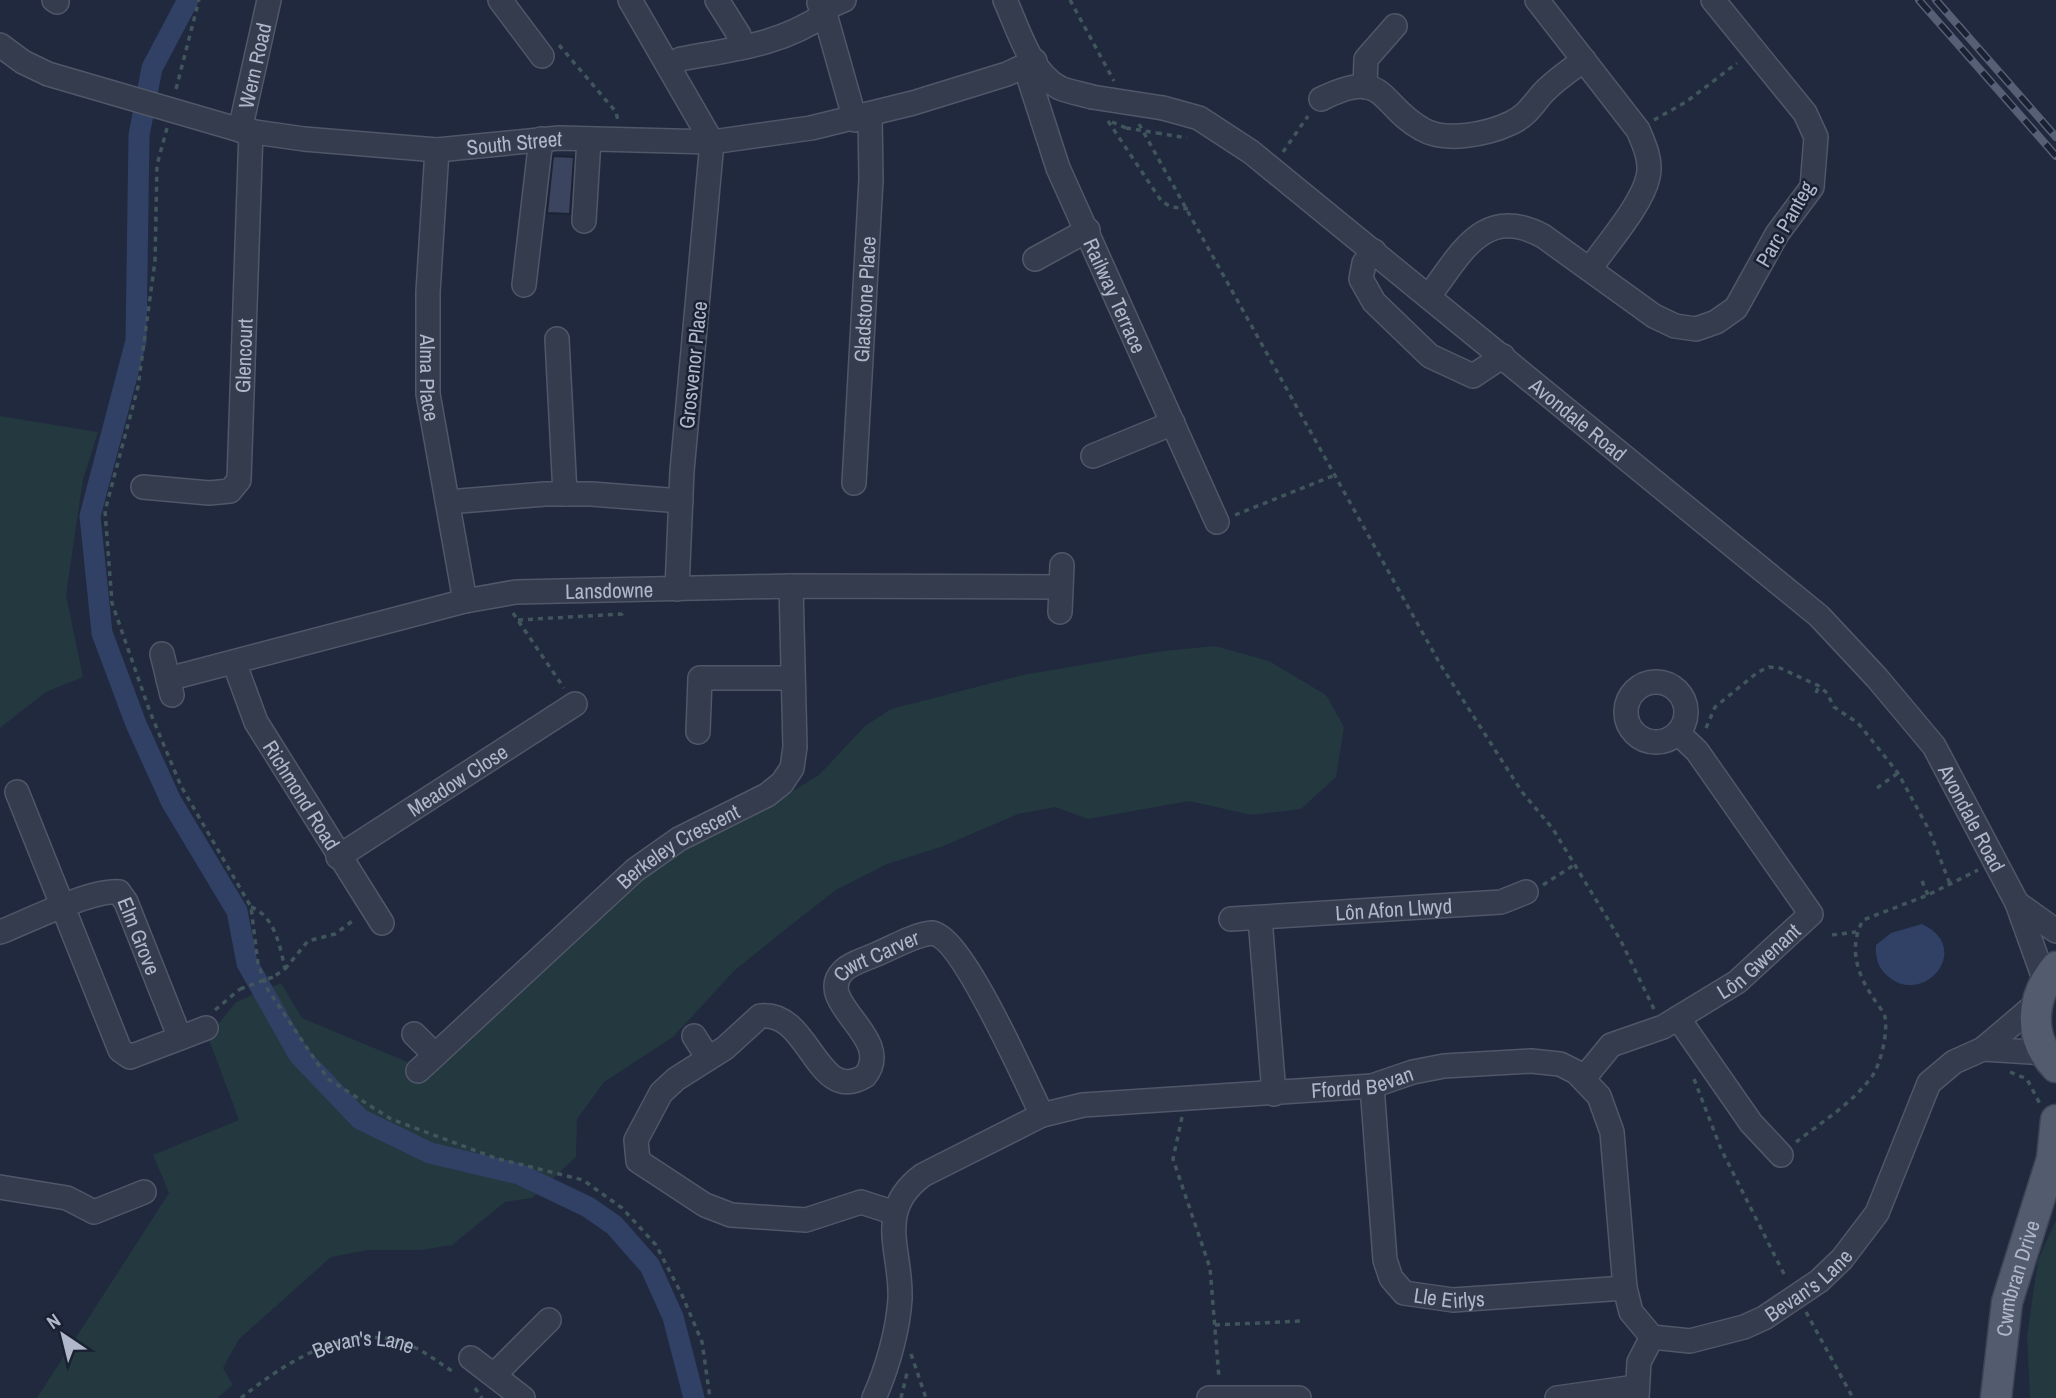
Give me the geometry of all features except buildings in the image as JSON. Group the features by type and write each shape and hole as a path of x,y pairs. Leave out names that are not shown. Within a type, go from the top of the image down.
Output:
{"main road":[{"path":"2046,984 2035,1021 2050,1060"},
{"name":"Cwmbran Drive","path":"1996,1398 2007,1302 2054,1157 2052,1113"}],"street":[{"name":"Wern Road","path":"246,130 269,0"},
{"path":"630,0 712,142"},
{"path":"717,0 739,36 739,48"},
{"path":"668,65 681,59 782,39 801,31 822,8 844,0"},
{"path":"1005,0 1030,64"},
{"path":"1537,0 1637,130 1647,152 1649,177 1637,202 1590,269"},
{"name":"Parc Panteg","path":"1429,296 1472,240 1489,228 1508,224 1524,226 1543,236 1654,316 1675,326 1696,329 1716,322 1736,309 1777,234 1812,187 1816,137 1805,113 1713,0"},
{"path":"507,3 537,50"},
{"name":"Gladstone Place","path":"822,8 862,117 871,180 854,484"},
{"path":"1365,87 1366,60 1395,26"},
{"name":"South Street","path":"0,45 23,62 48,74 246,130 304,139 437,150 541,139 712,142 862,117 1030,64"},
{"path":"1321,99 1340,89 1365,87 1384,95 1423,131 1442,136 1461,136 1509,124 1529,112 1558,79 1584,60"},
{"name":"Avondale Road","path":"1030,64 1061,88 1092,97 1163,107 1199,118 1272,169 1819,616 1877,678 1934,746 2017,903 2046,984"},
{"name":"Railway Terrace","path":"1030,64 1058,168 1217,522"},
{"name":"Glencourt","path":"143,487 209,493 230,491 239,480 246,130"},
{"path":"524,285 541,139"},
{"path":"584,221 589,139"},
{"name":"Grosvenor Place","path":"677,589 681,502 712,142"},
{"name":"Alma Place","path":"437,150 428,292 428,394 465,601"},
{"path":"1035,259 1088,230"},
{"path":"1374,251 1364,263 1362,279 1367,291 1374,302 1430,356 1474,376 1503,356"},
{"path":"557,339 565,494"},
{"path":"1093,456 1173,423"},
{"path":"448,502 565,494 681,502"},
{"name":"Lansdowne","path":"162,654 170,687 234,662 465,601 547,589 677,589 1062,576 1060,612"},
{"name":"Berkeley Crescent","path":"414,1034 426,1063 635,870 679,839 767,795 782,783 792,768 795,747 791,586"},
{"name":"Richmond Road","path":"234,662 256,722 338,857 377,915"},
{"path":"698,732 700,678 793,678"},
{"name":"Meadow Close","path":"338,857 575,704"},
{"name":"Lôn Gwenant","path":"1584,1078 1611,1045 1671,1022 1744,976 1811,914 1697,751 1678,733"},
{"path":"17,792 120,1050 130,1057 206,1028"},
{"name":"Elm Grove","path":"0,932 106,891 119,892 126,902 180,1038"},
{"name":"Lôn Afon Llwyd","path":"1231,919 1501,902 1526,892"},
{"name":"Avondale Road","path":"2017,903 2056,931"},
{"path":"1260,918 1274,1094"},
{"name":"Cwrt Carver","path":"895,1213 861,1202 806,1220 731,1215 705,1205 644,1168 635,1154 636,1140 661,1093 725,1048 755,1018 765,1015 794,1028 832,1076 847,1082 860,1079 869,1071 872,1052 864,1033 836,993 838,978 850,966 921,935 937,934 950,944 974,979 1042,1115"},
{"path":"1983,1049 2046,984"},
{"path":"1671,1022 1751,1123 1781,1155"},
{"path":"694,1036 708,1058"},
{"path":"1983,1049 2050,1060"},
{"name":"Bevan's Lane","path":"1652,1338 1670,1342 1689,1341 1724,1334 1806,1304 1819,1281 1842,1259 1877,1213 1929,1083 1954,1062 1983,1049"},
{"name":"Ffordd Bevan","path":"895,1213 906,1190 923,1175 1042,1115 1083,1105 1372,1086 1428,1068 1531,1061 1560,1064 1584,1078"},
{"path":"1557,1398 1636,1392 1639,1362 1652,1338 1631,1312 1625,1288 1612,1132 1599,1096 1584,1078"},
{"name":"Lle Eirlys","path":"1372,1086 1385,1260 1391,1278 1404,1293 1453,1300 1625,1288"},
{"path":"0,1187 67,1198 94,1212 144,1192"},
{"path":"874,1398 883,1378 900,1297 892,1235 895,1213"},
{"path":"494,1375 549,1320"},
{"path":"471,1358 523,1398"},
{"path":"1209,1398 1299,1398"}],"path":[{"path":"1070,0 1117,85"},
{"path":"537,50 563,46 616,112 623,140"},
{"path":"1637,130 1686,102 1753,50"},
{"path":"1272,169 1321,99"},
{"path":"1108,121 1163,202 1172,207 1188,209"},
{"path":"1137,122 1440,664 1522,792 1553,829 1671,1022"},
{"path":"1126,128 1157,133"},
{"path":"1217,522 1335,475"},
{"path":"518,620 622,614 636,589"},
{"path":"500,594 575,704"},
{"path":"1706,729 1715,707 1758,671 1769,667 1780,668 1819,686 1827,693 1834,707 1858,723 1898,774 1929,830 1950,884"},
{"path":"1816,693 1819,686"},
{"path":"1877,789 1898,774"},
{"path":"1781,1155 1855,1096 1874,1073 1882,1049 1885,1016 1867,988 1854,960 1856,932 1863,920 1928,895 1995,860"},
{"path":"1526,892 1528,894 1574,865"},
{"path":"1922,881 1928,895"},
{"path":"251,907 272,926 285,970"},
{"path":"206,1028 213,1012 240,989 285,970 308,941 335,934 377,915"},
{"path":"1832,935 1856,932"},
{"path":"2007,1071 2027,1079 2034,1089 2038,1104 2052,1113"},
{"path":"1691,1073 1721,1149 1806,1304 1853,1398"},
{"path":"1182,1099 1182,1118 1173,1159 1206,1250 1220,1397"},
{"path":"1215,1325 1302,1321"},
{"name":"Bevan's Lane","path":"241,1398 315,1351 336,1342 370,1337 414,1347 466,1380 482,1398"}],"shaded area":[{"path":"0,416 98,432 83,479 66,595 83,677 46,692 0,728"},
{"path":"1215,646 1269,661 1326,695 1344,727 1336,777 1301,809 1251,815 1189,801 1088,819 1055,807 1018,814 941,847 887,864 836,890 735,970 673,1037 604,1082 577,1119 576,1157 532,1198 505,1202 452,1245 421,1250 368,1250 331,1257 239,1339 223,1368 233,1385 217,1398 37,1398 169,1193 153,1155 239,1120 208,1037 236,1002 281,983 302,1018 410,1063 638,875 692,842 775,802 819,775 865,726 891,709 1023,675 1163,651"},
{"path":"2056,1220 2056,1398 2030,1398 2027,1336 2038,1260"}],"water":[{"path":"1922,924 1937,934 1944,946 1944,959 1939,970 1929,979 1917,984 1904,984 1890,978 1880,968 1876,945 1891,933"}],"waterway":[{"path":"188,0 152,68 139,135 136,341 90,516 102,633 136,724 171,801 237,911 247,963 299,1055 360,1119 430,1153 519,1174 588,1207 614,1225 650,1266 673,1317 694,1398"}],"railway":[{"path":"1919,0 2056,156"},
{"path":"1936,0 2056,137"}]}
